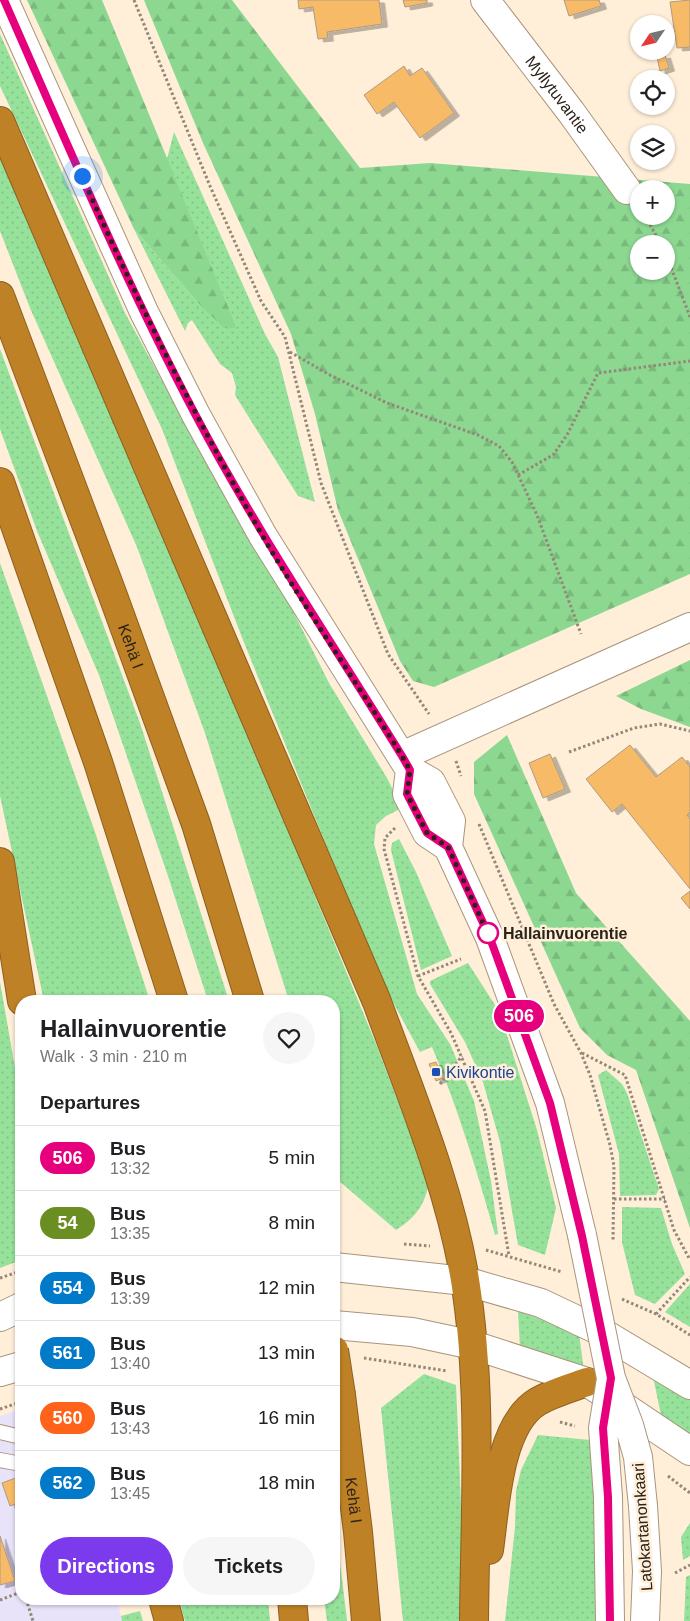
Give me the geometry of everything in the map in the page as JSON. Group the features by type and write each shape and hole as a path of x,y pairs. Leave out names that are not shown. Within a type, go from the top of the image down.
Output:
{"highway":[{"path":"0,121 376,1002 431,1149 459,1249 473,1345 476,1403 474,1621"},
{"name":"Kehä I","path":"0,296 82,510 192,814 248,995"},
{"path":"0,482 98,762 172,995"},
{"path":"0,862 21,995"},
{"name":"Kehä I","path":"346,1354 341,1395 358,1532 366,1621"},
{"path":"478,1621 503,1458 513,1428 536,1403 599,1380"},
{"path":"164,1605 169,1621"},
{"path":"293,1605 294,1621"}],"street":[{"name":"Latokartanonkaari","path":"4,0 132,287 196,415 263,536 406,763 430,782 451,821 448,847 490,938 550,1103 582,1236 603,1428 608,1497 610,1621"},
{"name":"Myllytuvantie","path":"485,0 628,190"},
{"path":"406,763 690,627"},
{"path":"340,1268 465,1281 541,1303 600,1331 690,1385"},
{"path":"0,1317 15,1310"},
{"path":"340,1326 412,1332 473,1345 599,1380 690,1451"},
{"path":"0,1372 15,1368"},
{"name":"Latokartanonkaari","path":"599,1380 632,1433 638,1457 644,1506 647,1571 645,1621"}],"lane":[{"path":"0,1432 15,1436"},
{"path":"0,1460 15,1463"}],"path":[{"path":"134,0 214,195 261,301 285,337 321,483 388,654 407,684 424,704"},
{"path":"675,278 690,317"},
{"path":"290,352 328,374 387,403 478,435 499,446 512,462 537,515 581,634"},
{"path":"518,475 553,455 567,435 598,373 690,361"},
{"path":"569,752 634,728 660,724 690,731"},
{"path":"459,766 462,780"},
{"path":"479,823 554,1004 582,1053 590,1075 614,1166 613,1250"},
{"path":"396,828 389,831 385,838 384,848 418,976 462,1056 485,1111 509,1256"},
{"path":"418,976 461,959"},
{"path":"582,1053 625,1075 674,1230 690,1260"},
{"path":"440,1084 462,1056"},
{"path":"614,1200 665,1199"},
{"path":"0,1278 15,1273"},
{"path":"656,1314 690,1277"},
{"path":"346,1354 450,1372"},
{"path":"0,1409 15,1404"},
{"path":"675,1574 690,1565"},
{"path":"0,1600 15,1594"},
{"path":"28,1605 33,1621"}],"shaded area":[{"path":"15,1411 15,1605 118,1605 122,1621 0,1621 0,1416"}],"green space":[{"path":"27,0 102,0 237,328 224,328 200,305 134,229"},
{"path":"144,0 232,0 360,168 430,163 640,180 630,180 630,225 675,225 675,183 690,184 690,574 434,687 413,681 400,661 338,510 315,414 291,334 203,143"},
{"path":"0,34 125,313 246,534 291,607 329,683 387,778 402,808 386,816 376,825 374,844 417,994 450,1044 474,1101 491,1181 498,1234 495,1235 466,1140 432,1047 420,1052 380,978 243,640 162,429 0,86"},
{"path":"174,132 265,334 278,357 315,502 298,496 235,395 236,387 232,373 220,364 192,320 188,323 185,331 134,229 200,305 237,328 167,159"},
{"path":"0,154 256,753 376,1044 429,1182 419,1210 396,1230 340,1182 340,995 287,995 205,733 137,547 30,308 0,231"},
{"path":"0,349 140,723 227,995 206,995 169,879 99,675 37,531 0,429"},
{"path":"0,563 95,832 148,995 43,995 0,796"},
{"path":"690,660 690,727 641,709 616,696"},
{"path":"507,735 576,893 690,1021 690,1228 636,1070 607,1055 580,1028 474,794 474,762"},
{"path":"399,839 416,872 452,956 421,970 391,850 392,843"},
{"path":"468,963 495,1005 504,1026 537,1130 556,1208 545,1255 518,1245 500,1142 483,1082 465,1042 430,984 430,981"},
{"path":"0,982 15,1068 15,1262 0,1268"},
{"path":"606,1070 622,1084 627,1093 659,1189 656,1195 620,1196 619,1154 598,1075"},
{"path":"622,1207 661,1208 672,1244 685,1274 655,1304 635,1295 622,1242"},
{"path":"690,1284 690,1327 665,1312"},
{"path":"518,1311 579,1333 584,1372 520,1348"},
{"path":"652,1372 690,1395 690,1435 661,1415"},
{"path":"424,1374 456,1385 465,1600 463,1621 403,1621 381,1408"},
{"path":"538,1435 590,1440 595,1499 597,1621 505,1621 515,1527 516,1491 521,1470"},
{"path":"690,1523 690,1556 683,1560 681,1537"},
{"path":"340,1563 347,1621 327,1621 325,1605 340,1605"},
{"path":"690,1575 690,1621 684,1621 686,1577"},
{"path":"181,1605 269,1605 270,1621 185,1621"},
{"path":"140,1611 143,1621 122,1621 121,1616"}],"building":[{"path":"298,0 379,0 382,24 327,32 328,38 318,39 313,7 299,9"},
{"path":"403,0 427,0 427,3 405,7"},
{"path":"564,0 599,0 601,6 569,16"},
{"path":"690,0 690,47 677,48 675,15 672,15 670,2"},
{"path":"658,60 667,60 669,68 660,70"},
{"path":"404,66 410,76 422,68 454,113 420,138 394,102 377,114 364,95"},
{"path":"630,745 656,777 682,757 690,767 690,812 687,815 690,819 690,889 622,804 612,812 586,779"},
{"path":"550,754 565,789 543,798 529,763"},
{"path":"690,891 690,909 681,898"},
{"path":"436,1062 443,1078 436,1081 429,1064"},
{"path":"15,1478 15,1504 10,1506 2,1483"},
{"path":"0,1536 15,1581 0,1585"}],"bus line":[{"name":"506","path":"4,0 97,212 136,296 196,415 263,536 410,770 407,794 427,833 448,847 490,938 550,1103 582,1236 611,1378 603,1428 608,1497 610,1621"}],"place":[{"name":"Hallainvuorentie","path":"488,933"},
{"name":"Kivikontie","path":"436,1072"}],"route":[{"path":"82,176 144,312 196,415 263,536 410,770 407,794 427,833 448,847 490,938 488,933"}]}
